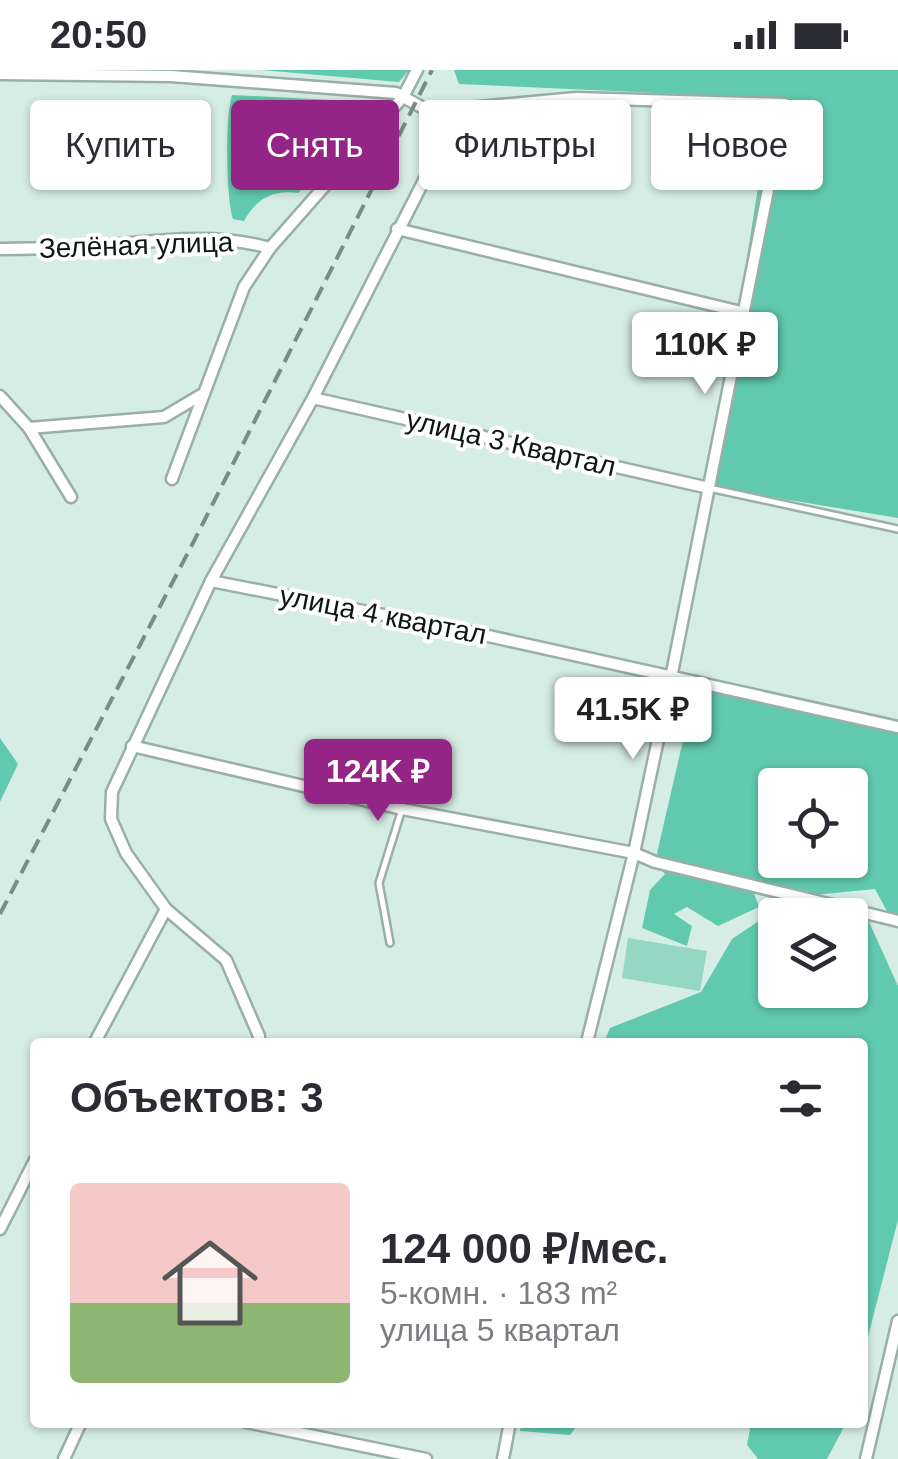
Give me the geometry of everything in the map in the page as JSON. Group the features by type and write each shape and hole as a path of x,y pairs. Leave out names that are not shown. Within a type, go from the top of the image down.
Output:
{"street":[{"path":"172,480 244,287 270,248 403,97 417,70"},
{"path":"0,74 172,76 396,93 419,106"},
{"path":"554,100 785,104 634,853 587,1038"},
{"path":"259,1038 226,960 166,910 126,853 111,819 112,792 211,580 314,398 419,189"},
{"path":"398,229 741,312"},
{"name":"Зелёная улица","path":"0,248 105,246 163,239 241,240 270,248"},
{"path":"29,428 164,417 202,394"},
{"path":"0,396 29,428 71,498"},
{"name":"улица 3 Квартал","path":"314,398 709,488"},
{"name":"улица 4 квартал","path":"211,580 475,633 898,727"},
{"path":"132,746 402,809 634,853 655,862 898,921"},
{"path":"97,1038 166,910"},
{"path":"0,1229 30,1170"},
{"path":"866,1459 898,1321"},
{"path":"884,1372 898,1375"},
{"path":"64,1459 78,1428"},
{"path":"275,1428 426,1459"},
{"path":"503,1459 509,1428"}],"lane":[{"path":"709,488 898,529"},
{"path":"390,943 379,883 402,809"}],"green space":[{"path":"261,70 409,70 399,82"},
{"path":"454,70 898,70 898,518 711,487 758,190 823,190 823,100 459,84"},
{"path":"232,95 331,100 231,100"},
{"path":"231,100 231,190 301,190 266,197 244,221 233,219 229,194"},
{"path":"696,684 898,727 898,920 888,913 875,889 804,896 754,893 758,907 718,926 687,907 674,914 692,926 687,946 642,928 650,890 665,874 655,862"},
{"path":"0,738 18,764 0,802"},
{"path":"868,920 898,986 898,1220 868,1337 868,1038 606,1038 610,1028 701,992 732,939 758,921 758,1008 868,1008"},
{"path":"628,938 707,951 700,991 622,978"},
{"path":"521,1428 575,1428 570,1435 520,1431"},
{"path":"750,1428 843,1428 827,1459 758,1459 747,1445"}],"railway":[{"path":"0,914 432,70"}]}
